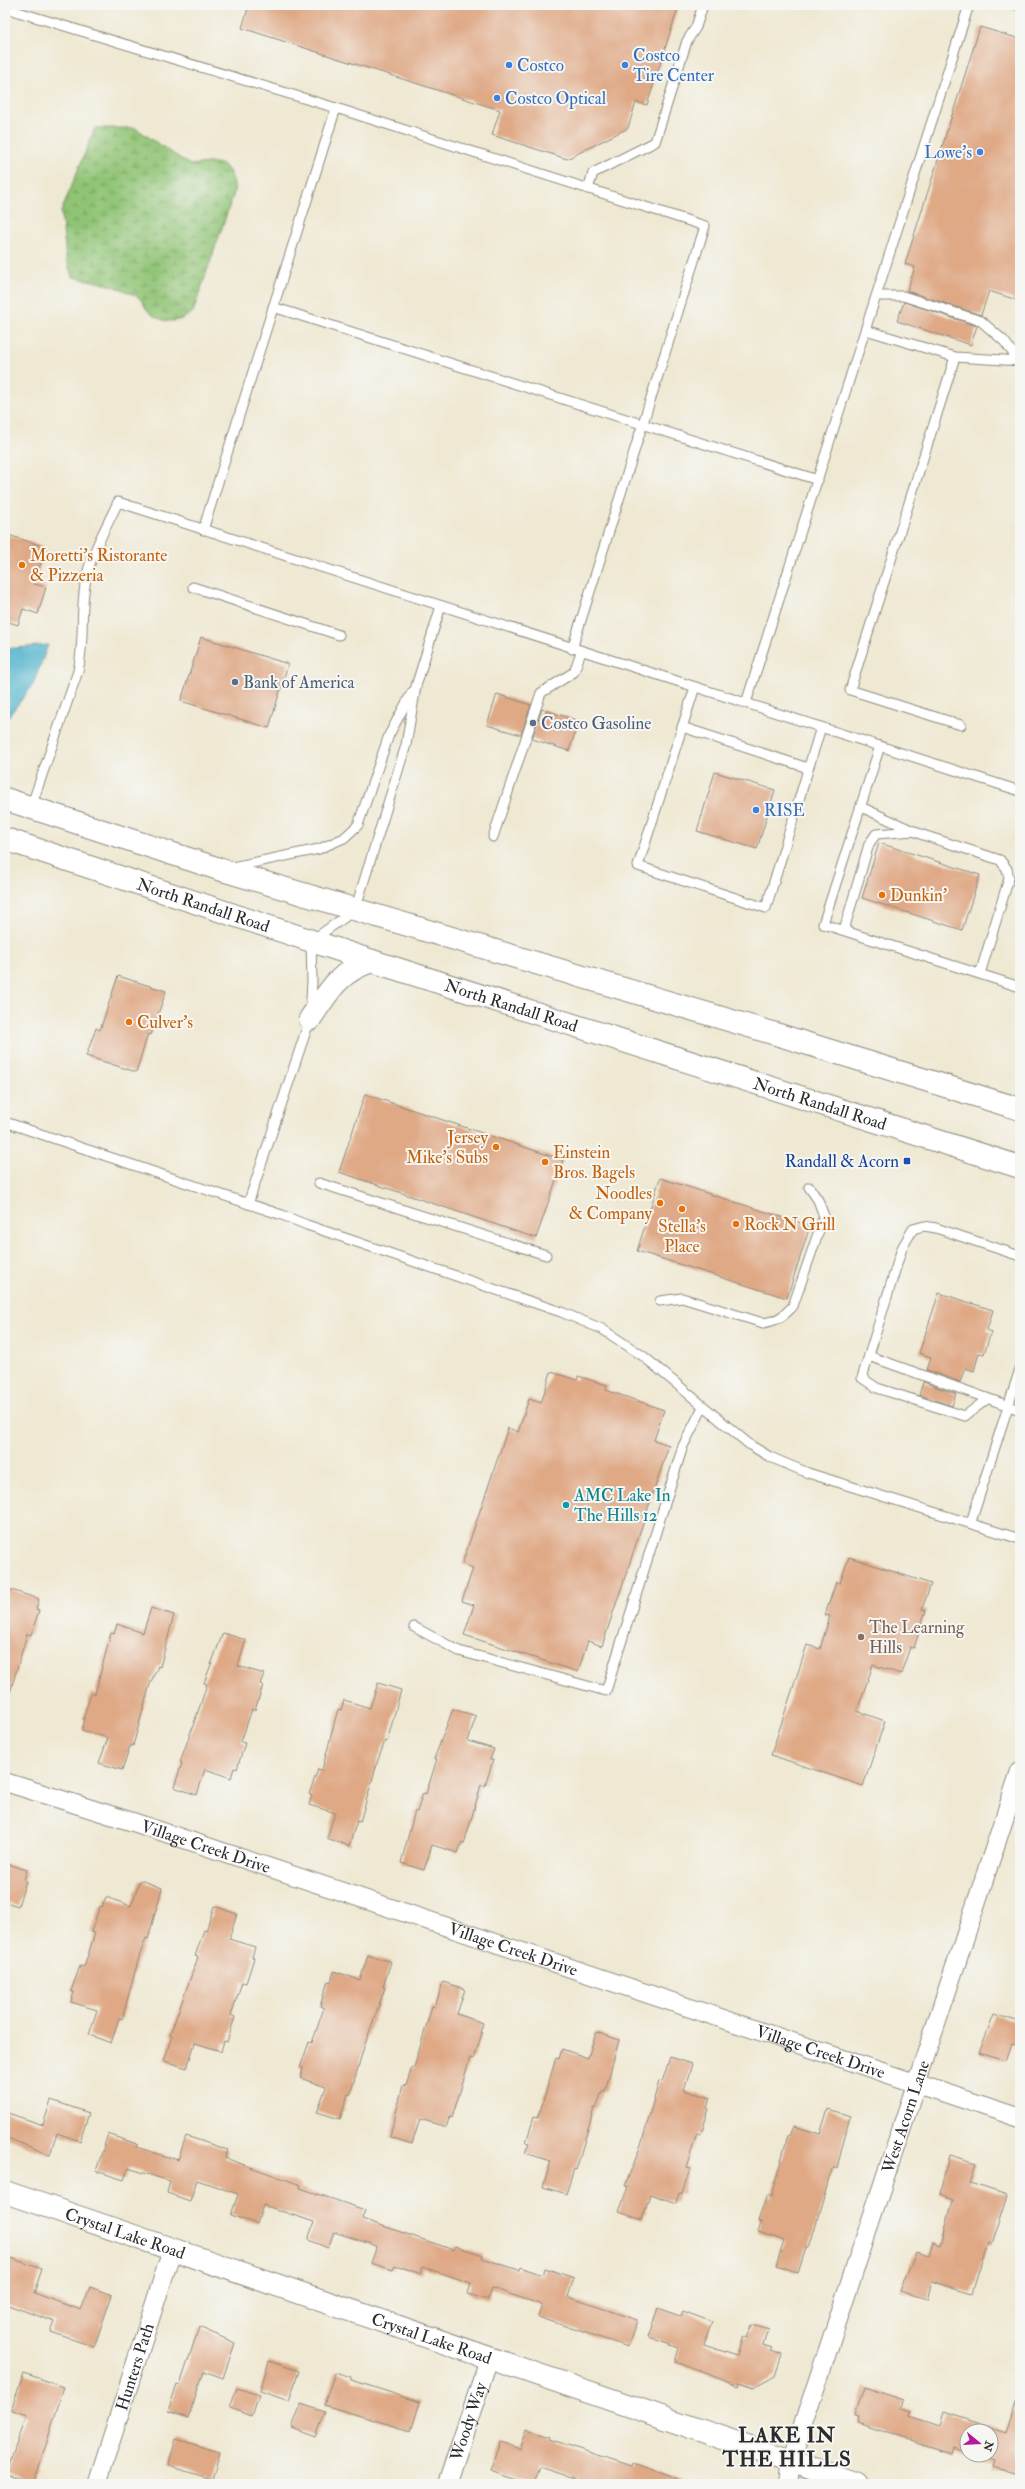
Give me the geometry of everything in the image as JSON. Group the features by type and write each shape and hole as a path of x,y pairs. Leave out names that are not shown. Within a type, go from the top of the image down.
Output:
{"main road":[{"path":"5,799 222,870 779,1035 1020,1109"},
{"name":"North Randall Road","path":"5,839 372,961 1020,1167"},
{"path":"310,1019 331,987 353,967 372,961"},
{"name":"Crystal Lake Road","path":"5,2192 489,2360 857,2484"}],"street":[{"name":"West Acorn Lane","path":"788,2484 791,2462 915,2083 1020,1771"},
{"name":"Village Creek Drive","path":"5,1782 133,1822 664,2001 1020,2118"},
{"name":"Hunters Path","path":"97,2484 172,2250"},
{"name":"Woody Way","path":"447,2484 489,2360"}],"lane":[{"path":"588,189 593,173 655,142 687,41 696,27 703,5"},
{"path":"746,703 969,5"},
{"path":"5,8 336,108 704,226 642,425 576,650 574,672 541,693 493,837"},
{"path":"203,530 336,108"},
{"path":"877,296 903,296 981,320 1004,341 1020,361"},
{"path":"273,307 818,480"},
{"path":"866,330 955,358 1020,361"},
{"path":"955,358 850,690 961,725"},
{"path":"31,807 78,671 83,648 82,604 91,563 118,502 1020,791"},
{"path":"193,587 339,635"},
{"path":"248,1204 310,1019 312,981 311,941 355,910 406,745 416,686 441,606"},
{"path":"222,870 319,849 344,838 358,825 389,735 416,686"},
{"path":"694,687 638,866 766,908 821,727"},
{"path":"682,727 808,768"},
{"path":"880,746 824,924 1020,987"},
{"path":"861,807 914,831 1000,860 1007,869 1009,878 980,974"},
{"path":"844,930 869,844 876,834 914,831"},
{"path":"5,1122 561,1312 602,1329 649,1360 750,1445 770,1457 808,1473 970,1522 1020,1539"},
{"path":"319,1183 546,1255"},
{"path":"660,1302 682,1298 763,1322 774,1322 785,1314 793,1306 824,1216 818,1200 809,1187"},
{"path":"987,1399 965,1416 877,1388 862,1378 902,1248 914,1229 924,1226 936,1228 1020,1256"},
{"path":"869,1356 1020,1410"},
{"path":"970,1522 1020,1369"},
{"path":"414,1627 459,1651 606,1691 683,1446 703,1407"}],"green space":[{"path":"95,128 135,128 190,165 208,163 221,164 230,172 235,190 193,312 188,316 172,321 160,319 149,312 138,297 128,292 105,284 72,277 66,257 61,212"}],"water":[{"path":"48,645 33,685 5,721 5,649"}],"building":[{"name":"Costco","path":"249,5 679,5 647,105 636,102 628,128 567,159 492,135 500,110 242,28"},
{"name":"Lowe's","path":"980,27 1020,39 1020,301 989,291 981,315 907,291 915,267 905,264"},
{"path":"904,302 977,326 971,345 897,321"},
{"name":"Moretti's Ristorante & Pizzeria","path":"5,534 46,547 34,584 46,587 38,614 23,609 18,625 5,621"},
{"name":"Bank of America","path":"201,637 288,664 269,728 181,701"},
{"path":"497,694 531,705 521,735 487,725"},
{"path":"542,709 579,721 569,751 532,739"},
{"path":"715,772 775,790 757,849 697,831"},
{"path":"879,843 980,875 962,930 862,898"},
{"name":"Culver's","path":"118,976 166,991 151,1035 148,1034 136,1072 86,1056 96,1028 100,1030"},
{"path":"365,1094 563,1160 536,1238 339,1172"},
{"path":"660,1178 810,1226 787,1298 637,1251"},
{"path":"939,1293 993,1310 987,1330 991,1332 984,1354 979,1353 974,1371 965,1368 960,1382 927,1370 931,1357 919,1353"},
{"name":"AMC Lake In The Hills 12","path":"551,1372 577,1380 578,1376 607,1385 606,1390 664,1410 654,1440 669,1445 602,1646 588,1641 578,1672 464,1635 474,1605 462,1601 473,1568 462,1564 508,1428 518,1432 529,1399 541,1403"},
{"path":"923,1382 956,1394 952,1406 919,1395"},
{"path":"849,1557 931,1584 922,1609 926,1610 914,1648 910,1647 901,1674 873,1665 857,1711 885,1721 863,1786 771,1755 807,1645 820,1649 830,1616 825,1615 836,1582 840,1583"},
{"path":"5,1588 39,1599 36,1609 39,1610 31,1635 27,1634 10,1693 5,1692"},
{"path":"151,1608 174,1615 160,1667 158,1666 150,1684 133,1746 130,1746 122,1770 99,1763 108,1738 82,1730 85,1719 83,1719 91,1693 95,1694 111,1633 114,1634 117,1624 143,1633"},
{"path":"223,1633 246,1640 238,1666 264,1674 260,1684 263,1685 255,1710 252,1709 241,1742 245,1743 237,1769 234,1768 231,1778 205,1769 197,1795 174,1787 182,1763 180,1762 207,1684 204,1683"},
{"path":"378,1683 401,1690 387,1742 385,1741 378,1760 360,1822 357,1821 349,1846 327,1838 335,1813 309,1805 312,1795 309,1794 318,1769 322,1770 338,1709 341,1710 344,1700 370,1708"},
{"path":"453,1709 476,1716 468,1741 494,1749 490,1760 493,1760 485,1786 481,1785 464,1844 461,1843 458,1853 432,1845 424,1870 401,1863 415,1811 417,1812 423,1793 426,1794 437,1759 434,1759"},
{"path":"5,1863 27,1870 24,1880 26,1881 18,1906 5,1902"},
{"path":"140,1880 162,1888 148,1939 146,1938 139,1957 122,2019 119,2018 111,2043 89,2035 97,2010 71,2002 74,1992 71,1991 80,1966 84,1967 95,1933 91,1932 100,1906 102,1907 106,1897 131,1906"},
{"path":"214,1906 237,1914 229,1939 255,1947 252,1957 254,1958 246,1983 242,1982 231,2015 235,2017 227,2042 224,2041 221,2051 195,2043 187,2068 164,2061 172,2036 170,2035 198,1957 195,1956 204,1930 206,1931"},
{"path":"368,1955 391,1962 383,1987 385,1988 364,2047 350,2095 348,2094 340,2119 317,2112 326,2087 300,2078 303,2068 300,2068 309,2042 312,2043 324,2008 320,2006 328,1981 331,1982 334,1971 360,1980"},
{"path":"443,1982 465,1989 457,2014 483,2023 480,2033 482,2033 474,2059 470,2058 452,2118 450,2117 446,2127 420,2119 412,2144 390,2137 403,2085 406,2086 412,2067 414,2068 432,2006 435,2007"},
{"path":"994,2014 1020,2022 1020,2046 1011,2043 1005,2061 979,2053"},
{"path":"596,2032 619,2040 605,2091 602,2091 596,2109 594,2108 576,2170 574,2169 566,2194 543,2187 551,2161 525,2153 529,2143 526,2142 534,2117 538,2118 556,2058 559,2059 562,2049 588,2058"},
{"path":"670,2057 692,2064 684,2090 710,2098 707,2108 709,2109 701,2134 697,2133 686,2167 690,2168 682,2194 679,2193 676,2203 650,2194 642,2220 619,2212 628,2187 625,2186 642,2142 659,2081 662,2082"},
{"path":"51,2100 89,2113 80,2141 57,2133 50,2155 5,2137 5,2112 43,2125"},
{"path":"828,2109 850,2116 837,2168 834,2167 809,2248 806,2248 798,2273 776,2265 784,2240 758,2232 761,2222 758,2221 767,2195 771,2197 788,2135 790,2136 794,2126 820,2134"},
{"path":"108,2134 137,2144 136,2147 178,2160 186,2136 228,2150 225,2158 301,2185 300,2188 365,2210 362,2219 454,2250 455,2246 483,2255 482,2258 519,2270 520,2267 543,2275 545,2268 574,2278 568,2297 637,2320 628,2347 538,2317 542,2305 492,2288 488,2300 468,2294 471,2283 423,2267 421,2274 395,2265 393,2270 371,2263 377,2246 334,2232 328,2248 308,2240 314,2222 263,2205 257,2224 231,2215 238,2194 197,2180 190,2201 167,2193 170,2181 128,2168 124,2180 96,2171"},
{"path":"949,2155 976,2163 970,2183 1007,2195 991,2245 988,2243 972,2293 932,2281 927,2299 900,2291 916,2252 929,2256 933,2242 941,2245 953,2199 940,2194"},
{"path":"5,2256 42,2269 34,2293 81,2310 90,2287 112,2295 94,2347 51,2332 55,2322 5,2304"},
{"path":"658,2308 681,2316 683,2311 712,2322 704,2344 737,2355 743,2336 747,2338 752,2325 768,2330 763,2345 772,2348 770,2351 782,2355 775,2376 754,2387 740,2382 739,2386 675,2362 679,2348 648,2337"},
{"path":"199,2327 235,2343 223,2378 204,2371 188,2418 168,2411 177,2384 180,2385"},
{"path":"269,2361 299,2371 289,2401 260,2391"},
{"path":"335,2372 351,2377 351,2380 420,2402 411,2431 324,2405"},
{"path":"24,2373 64,2387 34,2483 6,2473 27,2415 11,2410"},
{"path":"864,2387 904,2400 902,2408 912,2411 910,2416 941,2426 945,2412 979,2423 959,2423 959,2449 953,2447 951,2453 857,2423 859,2417 855,2416"},
{"path":"237,2388 259,2395 252,2416 230,2408"},
{"path":"1017,2400 1020,2400 1020,2475 994,2467 995,2463 999,2463 999,2430 1006,2432"},
{"path":"301,2404 325,2412 316,2437 292,2428"},
{"path":"527,2429 550,2437 549,2439 632,2466 633,2463 686,2482 685,2484 578,2484 580,2480 540,2467 534,2484 529,2484 490,2471 500,2442 520,2449"},
{"path":"176,2439 220,2452 212,2479 168,2466"}],"place":[{"name":"Costco","path":"509,65"},
{"name":"Costco Tire Center","path":"625,65"},
{"name":"Costco Optical","path":"497,98"},
{"name":"Lowe's","path":"980,152"},
{"name":"Moretti's Ristorante & Pizzeria","path":"22,565"},
{"name":"Bank of America","path":"235,682"},
{"name":"Costco Gasoline","path":"533,723"},
{"name":"RISE","path":"756,810"},
{"name":"Dunkin'","path":"882,895"},
{"name":"Culver's","path":"129,1022"},
{"name":"Jersey Mike's Subs","path":"496,1147"},
{"name":"Randall & Acorn","path":"907,1161"},
{"name":"Einstein Bros. Bagels","path":"545,1162"},
{"name":"Noodles & Company","path":"660,1203"},
{"name":"Stella's Place","path":"682,1209"},
{"name":"Rock N Grill","path":"736,1224"},
{"name":"AMC Lake In The Hills 12","path":"566,1505"},
{"name":"The Learning Hills","path":"861,1637"}],"district":[{"name":"LAKE IN THE HILLS","path":"787,2447"}]}
